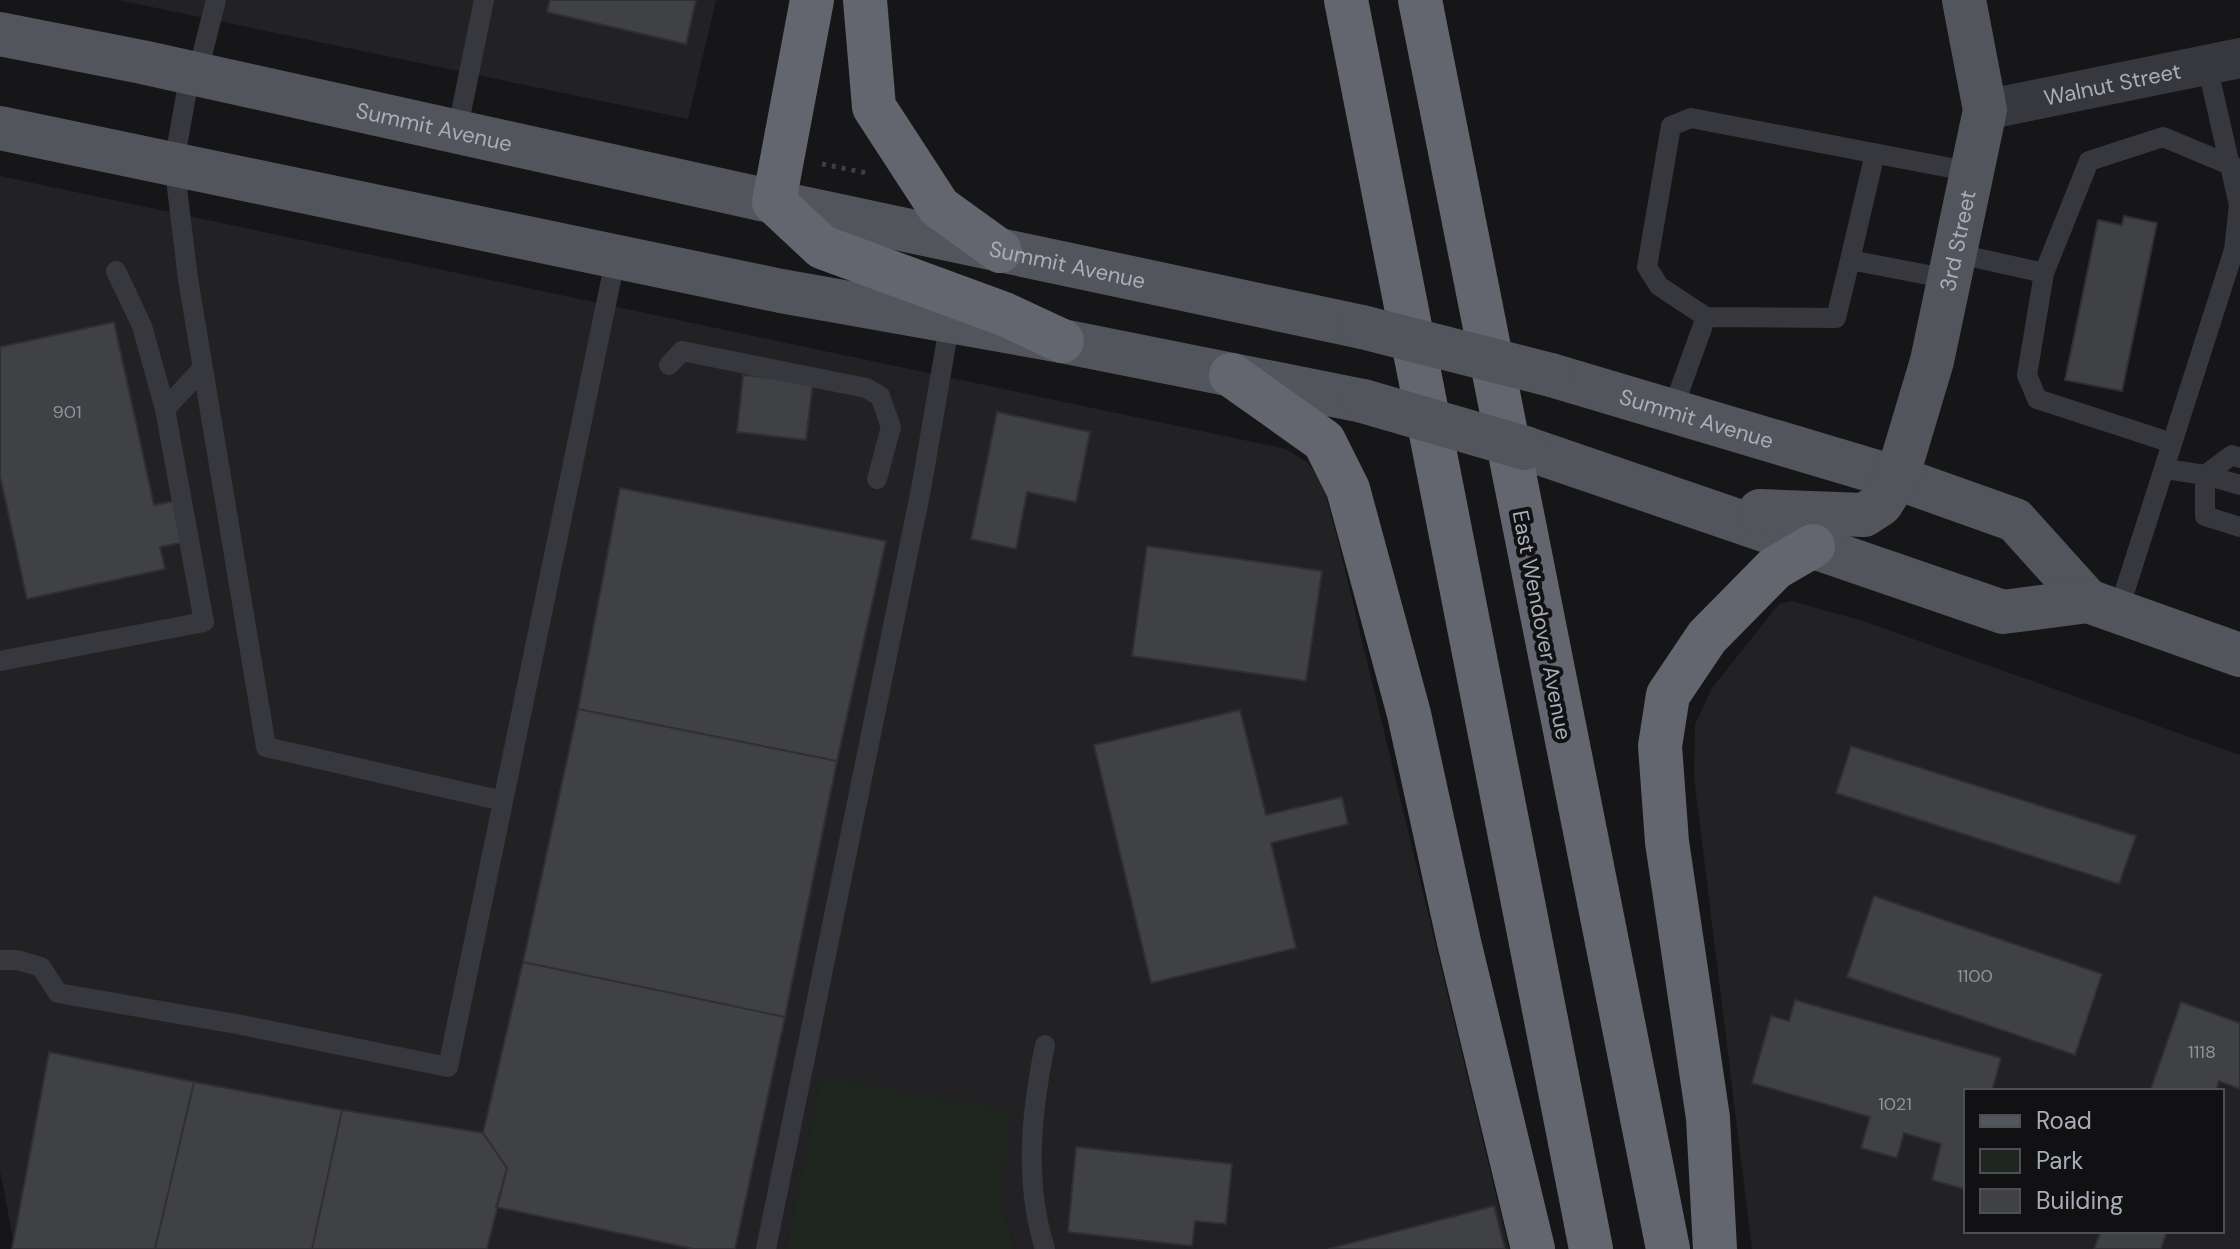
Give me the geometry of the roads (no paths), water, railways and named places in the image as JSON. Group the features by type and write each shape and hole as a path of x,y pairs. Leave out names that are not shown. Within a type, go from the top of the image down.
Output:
{"highway":[{"path":"812,0 774,202 822,247 1004,314 1062,341"},
{"path":"865,0 874,107 939,207 1000,251"},
{"path":"1316,0 1371,130"},
{"path":"1346,0 1591,1249"},
{"name":"East Wendover Avenue","path":"1420,0 1668,1249"},
{"path":"1231,375 1324,441 1348,489 1409,714 1459,942 1533,1249"},
{"path":"1715,1249 1708,1118 1667,842 1660,746 1668,695 1707,637 1775,568 1813,546"}],"main road":[{"name":"3rd Street","path":"1897,478 1932,361 1985,110 1964,0"},
{"name":"Summit Avenue","path":"0,34 1362,327 1551,375 1897,478 2015,520 2103,606"},
{"name":"Summit Avenue","path":"0,128 616,256 1363,401 1573,462 2003,612 2103,606 2240,655"},
{"path":"1705,507 1864,515 1881,504 1897,478"}],"street":[{"name":"Walnut Street","path":"1985,110 2224,62"}],"lane":[{"path":"216,0 194,74 174,163 203,368 266,747 503,801"},
{"path":"457,132 484,0"},
{"path":"2103,606 2166,469 2234,250 2239,205 2224,62"},
{"path":"1875,153 1836,318 1706,317 1659,286 1647,267 1671,126 1691,118 1875,153 1972,172"},
{"path":"2172,443 2037,399 2027,375 2044,273 2089,161 2163,137 2234,167"},
{"path":"0,960 17,960 41,967 58,993 242,1025 448,1067 616,256"},
{"path":"1850,260 2044,273"},
{"path":"0,661 204,622 165,409 142,326 116,271"},
{"path":"1672,411 1706,317"},
{"path":"766,1249 921,489 950,321"},
{"path":"669,365 682,351 866,388 880,396 891,427 877,479"},
{"path":"165,409 203,368"},
{"path":"2205,475 2232,455 2240,458"},
{"path":"2166,469 2240,485"},
{"path":"2205,475 2205,516 2240,527"},
{"path":"1045,1045 1032,1124 1033,1211 1045,1249"}]}
